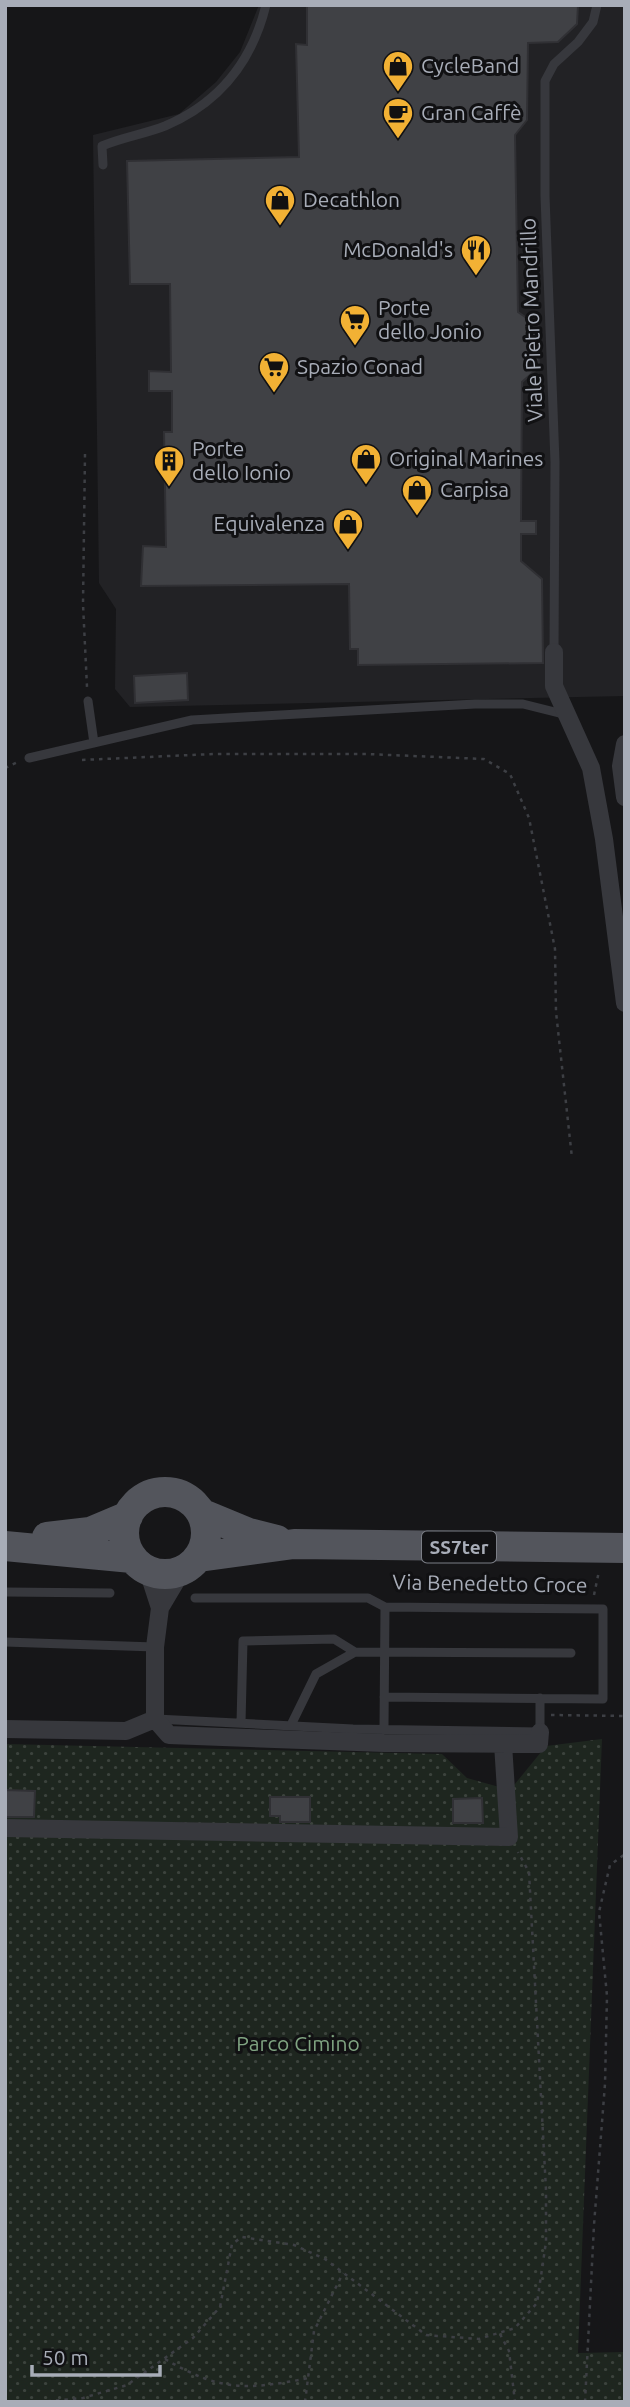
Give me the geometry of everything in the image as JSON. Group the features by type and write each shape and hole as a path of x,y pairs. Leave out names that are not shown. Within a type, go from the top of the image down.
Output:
{"main road":[{"path":"5,1538 90,1532 128,1516 145,1497 171,1492 195,1504 203,1514 207,1536 191,1564"},
{"path":"203,1514 249,1533 294,1544"},
{"path":"128,1516 124,1538 140,1565"},
{"path":"5,1546 140,1565 159,1574 191,1564 294,1544"},
{"name":"SS7ter","path":"294,1544 614,1548"}],"street":[{"path":"554,652 554,686 570,716 591,768 604,839 625,1003"},
{"path":"625,744 621,766 625,797"},
{"path":"191,1564 160,1608 155,1647 155,1719 169,1735 539,1744 540,1723"},
{"path":"140,1565 160,1608"},
{"path":"5,1729 126,1731 155,1719"},
{"path":"5,1828 509,1837 503,1744"}],"lane":[{"path":"103,165 102,146 163,127 192,112 236,75 266,5"},
{"name":"Viale Pietro Mandrillo","path":"554,652 555,462 545,195 545,81 554,64 578,42 593,22 597,5"},
{"path":"88,701 94,743"},
{"path":"29,760 192,720 461,704 523,704 570,716"},
{"path":"5,1592 110,1593"},
{"name":"Via Benedetto Croce","path":"195,1598 368,1598 385,1607 603,1609 603,1699 384,1698"},
{"path":"384,1727 385,1607"},
{"path":"240,1723 243,1641 334,1639 355,1652"},
{"path":"5,1642 155,1647"},
{"path":"290,1726 316,1674 355,1652 571,1653"},
{"path":"155,1719 290,1726 384,1727 540,1723 540,1698"}],"path":[{"path":"85,454 83,604 88,701"},
{"path":"78,761 213,754 367,754 484,759 510,774 529,818 555,949 556,1012 572,1158"},
{"path":"16,763 29,760"},
{"path":"592,1609 614,1548"},
{"path":"540,1723 625,1716"},
{"path":"39,2402 83,2398 127,2385 192,2338 220,2307 232,2244 242,2237 294,2245 325,2259 426,2335 479,2339 500,2334 514,2328 537,2303 546,2242 546,2190 529,1872 509,1837"},
{"path":"585,2402 592,2251 605,2084 607,1996 599,1912 610,1865 625,1854"},
{"path":"306,2402 314,2331 344,2273"},
{"path":"500,2334 509,2351 515,2402"},
{"path":"164,2359 195,2377 224,2386 265,2386 309,2378"},
{"path":"5,2401 23,2402"}],"shaded area":[{"path":"259,5 625,5 625,696 130,707 115,689 116,609 99,583 93,135 179,114 216,82 240,52"}],"green space":[{"name":"Parco Cimino","path":"602,1739 578,2353 625,2352 625,2402 5,2402 5,1744 442,1754 467,1778 510,1790 546,1746"}],"building":[{"name":"Porte dello Jonio","path":"307,5 578,5 577,24 558,42 528,43 527,120 515,135 518,312 538,326 539,367 522,382 521,521 536,521 536,534 521,534 521,561 542,579 543,663 358,665 358,649 350,649 349,584 141,586 143,546 166,547 164,432 172,432 172,391 149,391 149,371 171,372 170,284 130,284 127,161 299,157 296,44 307,45"},
{"path":"187,673 188,700 135,703 134,676"},
{"path":"5,1790 35,1791 34,1817 5,1817"},
{"path":"270,1797 310,1797 310,1822 280,1822 280,1816 270,1816"},
{"path":"482,1798 483,1823 453,1823 453,1799"}],"place":[{"name":"CycleBand","path":"398,93"},
{"name":"Gran Caffè","path":"398,140"},
{"name":"Decathlon","path":"280,227"},
{"name":"McDonald's","path":"476,277"},
{"name":"Porte dello Jonio","path":"355,347"},
{"name":"Spazio Conad","path":"274,394"},
{"name":"Original Marines","path":"366,486"},
{"name":"Porte dello Ionio","path":"169,488"},
{"name":"Carpisa","path":"417,517"},
{"name":"Equivalenza","path":"348,551"}]}
